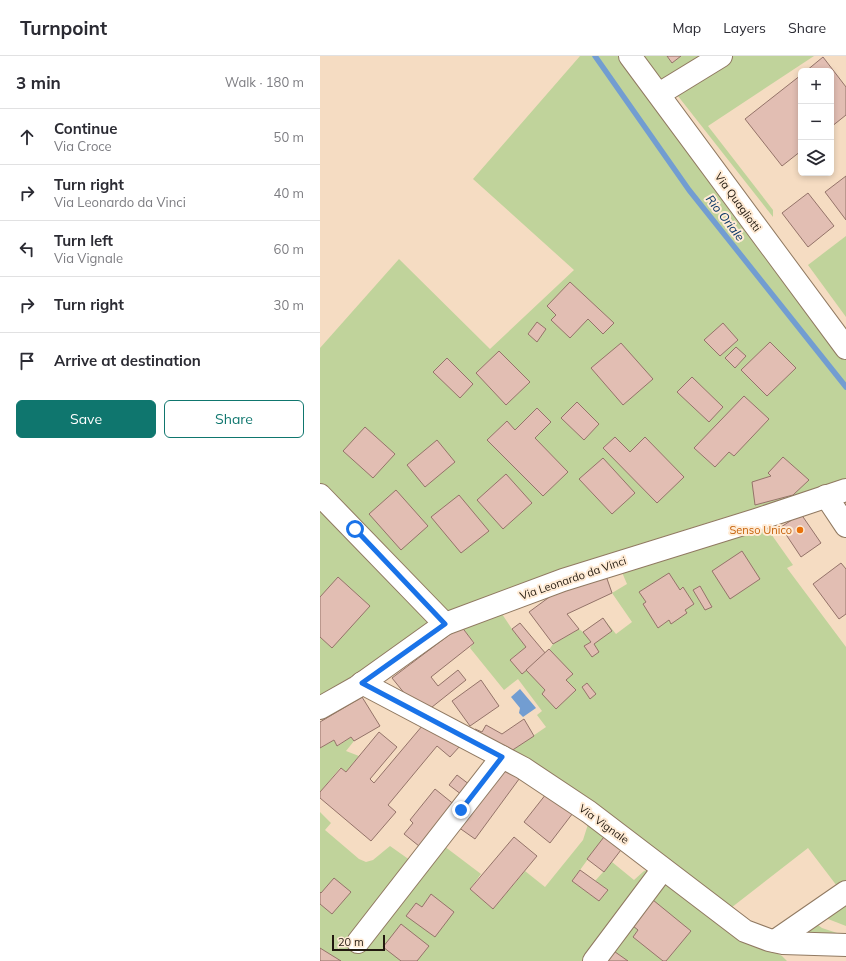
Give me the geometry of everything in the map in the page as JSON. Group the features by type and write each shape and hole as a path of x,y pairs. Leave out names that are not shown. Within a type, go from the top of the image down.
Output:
{"street":[{"name":"Via Quagliotti","path":"630,56 846,348"},
{"path":"659,94 721,56"},
{"path":"836,493 846,526"},
{"name":"Via Leonardo da Vinci","path":"320,708 362,683 445,624 563,580 756,520 836,493"},
{"path":"320,495 445,624"},
{"name":"Via Vignale","path":"362,683 523,768 589,812 745,931 775,941 800,952 846,945"},
{"path":"358,942 502,757"},
{"path":"594,961 663,869"},
{"path":"775,941 846,892"}],"green space":[{"path":"580,56 623,56 722,197 846,359 846,484 723,518 557,570 444,614 320,488 320,348 399,259 490,349 574,270 473,179"},
{"path":"641,56 707,56 662,84"},
{"path":"733,56 814,56 708,126 773,210 773,217 674,91"},
{"path":"846,236 846,317 808,265"},
{"path":"320,498 438,620 320,699"},
{"path":"764,524 793,565 787,568 846,647 846,886 840,890 808,848 727,911 508,753 546,727 537,715 542,711 518,679 504,690 470,648 474,642 463,629 502,614 526,647 510,660 546,654 553,644 579,629 583,632 603,618 616,634 632,622 612,593 627,584 621,570"},
{"path":"351,737 354,741 346,751 359,756 346,772 340,768 320,792 320,748 334,740 338,746"},
{"path":"320,812 331,823 325,830 359,859 366,862 373,860 390,846 414,863 444,846 481,874 470,889 493,909 525,871 545,887 583,840 590,818 607,833 572,881 599,901 608,890 595,881 612,862 634,880 644,871 651,869 745,936 782,956 787,961 320,961"},
{"path":"846,898 846,926 828,919 828,910"},
{"path":"812,921 822,928 846,936 798,938"}],"water":[{"path":"520,689 536,708 523,717 519,713 520,708 511,697"}],"building":[{"path":"667,56 681,56 672,63"},
{"path":"823,57 831,68 810,68"},
{"path":"834,71 846,87 846,115 834,125"},
{"path":"798,77 798,153 782,166 745,119"},
{"path":"846,176 846,220 825,192"},
{"path":"808,193 834,226 808,247 782,213"},
{"path":"570,282 614,323 603,334 588,319 570,338 551,320 556,315 547,306"},
{"path":"537,322 546,329 537,342 528,334"},
{"path":"723,323 738,340 720,356 704,340"},
{"path":"770,342 796,368 767,396 741,370"},
{"path":"621,343 653,379 623,405 591,368"},
{"path":"736,347 746,356 735,368 725,358"},
{"path":"499,351 530,382 506,405 476,373"},
{"path":"447,358 473,384 460,398 433,372"},
{"path":"692,377 723,407 709,422 677,392"},
{"path":"744,396 769,419 734,456 729,452 715,467 694,448"},
{"path":"577,402 599,424 584,440 561,418"},
{"path":"537,408 551,422 535,438 568,472 543,496 487,440 507,421 515,430"},
{"path":"365,427 395,454 373,478 343,451"},
{"path":"615,437 630,452 645,437 684,477 657,503 603,448"},
{"path":"437,440 455,462 425,487 407,465"},
{"path":"783,457 809,480 793,495 755,505 752,482 771,476 768,473"},
{"path":"603,458 635,493 612,514 579,479"},
{"path":"506,474 532,503 503,529 477,500"},
{"path":"396,490 428,526 401,550 369,514"},
{"path":"459,495 489,531 461,553 431,517"},
{"path":"801,514 821,543 801,557 781,527"},
{"path":"742,551 760,579 730,599 712,571"},
{"path":"841,563 846,569 846,614 839,619 813,584"},
{"path":"605,573 612,593 567,614 579,629 553,644 529,612 563,587"},
{"path":"669,573 680,590 683,587 694,604 685,610 687,613 671,624 669,620 658,628 643,604 646,602 639,592"},
{"path":"338,577 370,606 332,648 320,637 320,597"},
{"path":"700,586 712,607 705,610 693,590"},
{"path":"603,618 612,631 594,644 599,652 592,657 584,646 591,642 583,632"},
{"path":"520,623 546,654 522,674 510,660 526,647 512,629"},
{"path":"461,626 474,643 431,677 438,686 458,670 466,680 422,715 392,678"},
{"path":"549,649 573,674 566,680 576,690 556,709 542,694 545,690 526,670"},
{"path":"481,680 499,706 470,726 452,701"},
{"path":"587,683 596,694 590,699 582,687"},
{"path":"362,697 380,726 354,741 351,737 337,746 334,740 320,748 320,722"},
{"path":"428,719 460,746 450,757 437,746 388,805 396,812 371,841 320,798 320,792 341,768 346,772 379,732 397,747 370,779 374,783"},
{"path":"524,719 534,736 508,753 469,737 475,729 482,732 486,725 502,734"},
{"path":"506,763 522,775 475,839 458,827"},
{"path":"457,775 474,788 466,798 449,785"},
{"path":"435,789 461,810 419,846 404,834 413,823 410,820"},
{"path":"550,789 576,809 550,843 524,822"},
{"path":"607,833 624,846 604,872 587,859"},
{"path":"514,837 537,856 493,909 470,889"},
{"path":"580,870 608,890 599,901 572,881"},
{"path":"334,878 351,892 332,914 320,904 320,892 321,893"},
{"path":"431,894 454,912 435,937 406,916 416,903 422,907"},
{"path":"653,900 691,931 666,961 663,961 633,937 638,930 633,926"},
{"path":"401,924 429,946 417,961 401,961 383,947"},
{"path":"608,947 628,961 598,961"},
{"path":"320,948 341,961 320,961"}],"waterway":[{"name":"Rio Oriale","path":"595,56 689,190 846,387"}],"place":[{"name":"Senso Unico","path":"800,530"}],"route":[{"path":"355,529 445,624 362,683 502,757 461,810"}]}
